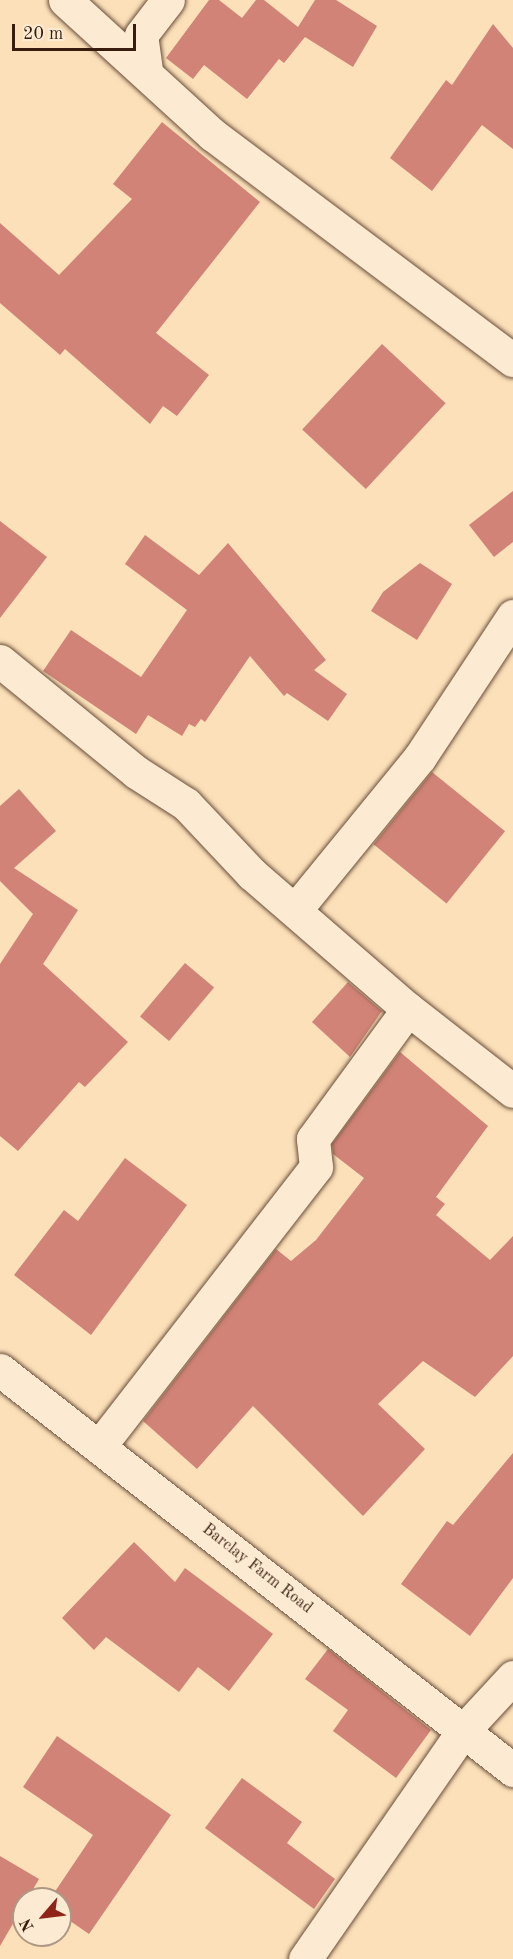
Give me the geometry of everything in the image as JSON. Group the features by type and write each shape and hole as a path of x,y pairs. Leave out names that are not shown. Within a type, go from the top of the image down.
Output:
{"street":[{"path":"65,0 146,70 213,135 513,360"},
{"path":"146,70 141,35 168,0"},
{"path":"296,909 420,758 513,616"},
{"path":"0,661 136,772 186,804 252,874 296,909 408,1009 513,1091"},
{"path":"100,1445 316,1167 313,1138 408,1009"},
{"name":"Barclay Farm Road","path":"0,1370 100,1445 513,1770"},
{"path":"305,1959 462,1732 513,1677"}],"building":[{"path":"209,0 219,0 242,18 256,0 264,0 298,27 315,0 336,0 377,26 353,67 305,37 284,63 279,59 247,99 204,65 193,79 166,58"},
{"path":"493,24 513,48 513,149 482,125 432,191 390,158 446,80 452,85"},
{"path":"162,122 260,202 156,333 209,375 177,416 163,406 150,424 65,349 60,355 0,303 0,223 59,275 132,199 113,184"},
{"path":"382,344 446,403 366,489 302,430"},
{"path":"513,491 513,542 494,557 469,525"},
{"path":"0,521 47,557 0,618"},
{"path":"145,535 199,575 228,543 326,660 314,670 347,694 328,721 287,693 284,696 250,656 205,722 201,719 195,727 189,724 182,736 148,715 136,734 43,671 71,630 141,677 187,610 125,564"},
{"path":"420,563 452,584 417,640 371,611 383,592"},
{"path":"432,772 505,831 447,903 373,844"},
{"path":"19,789 56,831 14,868 78,910 43,964 128,1042 85,1087 79,1082 18,1151 0,1136 0,964 33,914 0,881 0,806"},
{"path":"185,963 214,987 169,1041 140,1017"},
{"path":"348,982 382,1011 350,1057 312,1022"},
{"path":"400,1052 488,1126 436,1197 445,1204 436,1215 490,1260 513,1236 513,1356 475,1397 423,1361 378,1404 425,1449 363,1516 253,1406 197,1469 143,1421 276,1249 291,1261 316,1240 364,1178 333,1154 332,1144"},
{"path":"125,1158 187,1205 91,1335 14,1275 64,1210 78,1221"},
{"path":"513,1453 513,1578 470,1636 401,1584 447,1521 453,1525"},
{"path":"134,1542 175,1582 185,1568 273,1634 229,1691 198,1667 179,1692 106,1637 94,1650 62,1618"},
{"path":"328,1649 431,1730 396,1778 333,1731 348,1710 305,1679"},
{"path":"57,1736 171,1815 89,1934 72,1922 72,1887 58,1887 93,1835 23,1787"},
{"path":"242,1778 302,1822 287,1843 335,1879 314,1909 205,1828"},
{"path":"0,1856 39,1879 34,1887 12,1887 12,1925 0,1946"}]}
